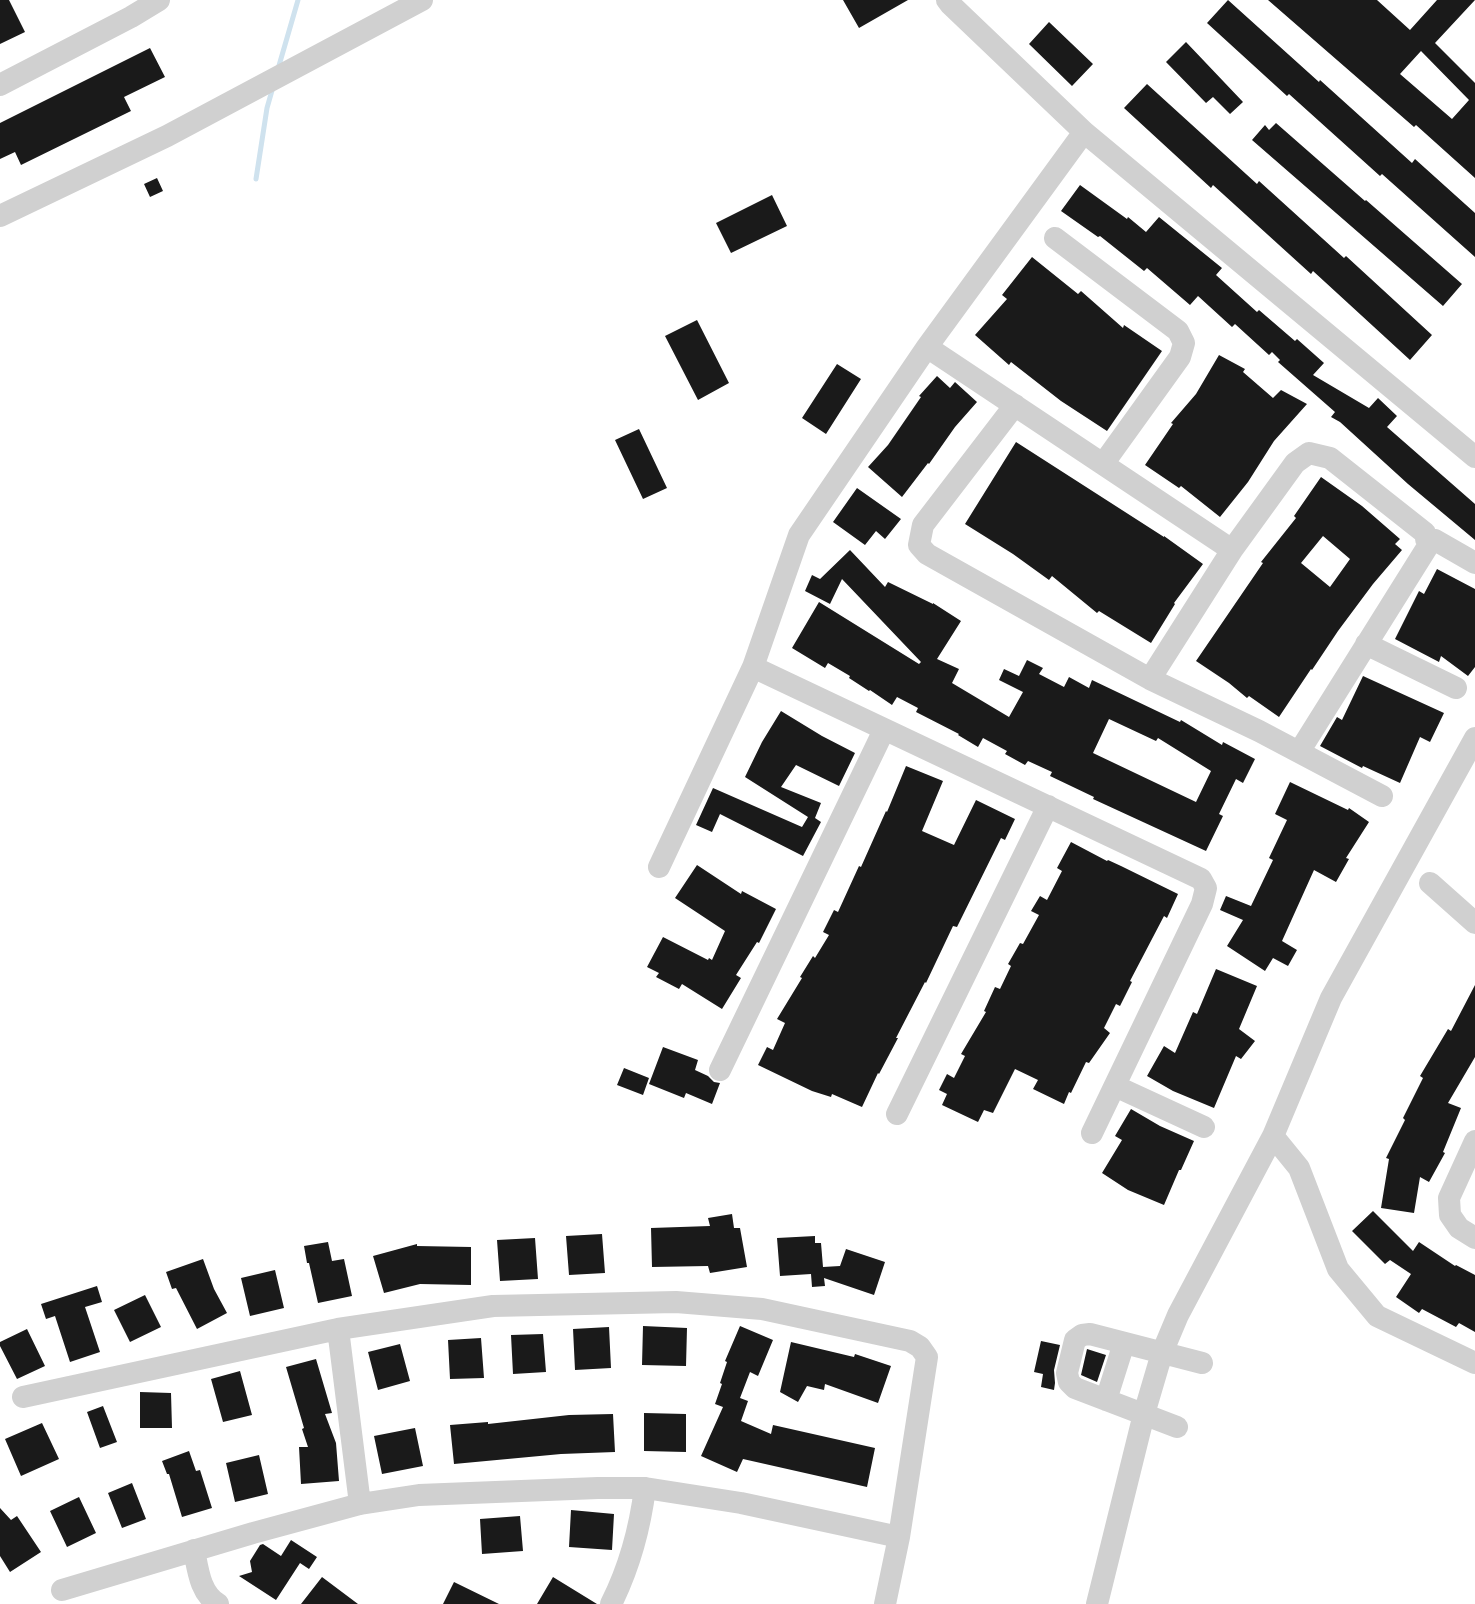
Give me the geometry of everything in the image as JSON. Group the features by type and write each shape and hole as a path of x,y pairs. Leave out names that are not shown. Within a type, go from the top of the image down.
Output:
{"street":[{"path":"0,84 127,8 159,0"},
{"path":"0,216 168,136 422,0"},
{"path":"947,0 1084,132 1475,457"},
{"path":"659,867 753,667 799,535 927,348 1084,132"},
{"path":"1056,238 1178,331 1184,344 1180,357 1103,464"},
{"path":"927,348 1232,550"},
{"path":"1015,405 923,525 919,545 927,554 1150,679 1259,730 1382,796"},
{"path":"1150,679 1232,550 1295,462 1309,453 1330,458 1425,533 1428,546 1299,752"},
{"path":"1426,539 1435,540 1475,563"},
{"path":"1366,644 1456,688"},
{"path":"753,667 1201,879 1206,888 1202,904 1092,1133"},
{"path":"720,1070 884,730"},
{"path":"1097,1604 1144,1414 1162,1353 1178,1315 1274,1136 1330,998 1475,738"},
{"path":"897,1114 1048,806"},
{"path":"1430,883 1475,923"},
{"path":"1115,1086 1204,1127"},
{"path":"1274,1136 1299,1168 1338,1269 1377,1316 1475,1363"},
{"path":"1475,1141 1449,1198 1450,1215 1460,1228 1475,1238"},
{"path":"23,1397 338,1329 493,1306 676,1302 762,1309 910,1341 920,1347 927,1357 899,1537 885,1604"},
{"path":"338,1329 360,1504"},
{"path":"1177,1427 1075,1388 1069,1382 1067,1373 1075,1340 1082,1335 1090,1334 1202,1363"},
{"path":"1106,1400 1124,1343"},
{"path":"62,1590 194,1550 360,1504 419,1495 645,1488 741,1503 899,1537"},
{"path":"611,1604 634,1546 645,1488"},
{"path":"194,1550 201,1583 211,1600 218,1604"}],"building":[{"path":"0,0 9,0 25,32 0,44"},
{"path":"843,0 908,0 859,28"},
{"path":"1228,0 1412,163 1415,159 1475,213 1475,257 1289,94 1287,96 1207,23"},
{"path":"1268,0 1377,0 1410,30 1437,0 1475,0 1435,43 1475,83 1475,178 1416,125 1414,127","holes":["1421,51 1469,100 1452,119 1400,74"]},
{"path":"1049,22 1093,64 1072,86 1029,44"},
{"path":"1186,42 1243,102 1230,114 1213,97 1206,103 1166,62"},
{"path":"150,48 165,77 124,97 131,111 21,165 15,152 0,159 0,123"},
{"path":"1147,84 1257,184 1259,181 1344,258 1346,256 1432,335 1410,360 1313,271 1311,274 1213,185 1211,188 1124,108"},
{"path":"1276,123 1462,284 1443,306 1252,140 1265,125 1269,130"},
{"path":"157,178 163,191 150,197 144,184"},
{"path":"1080,185 1146,232 1159,217 1222,268 1216,275 1257,312 1259,310 1324,363 1313,375 1369,408 1378,398 1397,416 1387,427 1475,504 1475,540 1408,484 1340,422 1331,417 1335,412 1278,362 1280,360 1272,352 1269,355 1235,324 1232,327 1198,296 1190,305 1147,268 1144,271 1100,236 1098,237 1061,211"},
{"path":"772,195 787,226 731,253 716,223"},
{"path":"1032,257 1078,294 1081,291 1123,328 1124,325 1162,351 1107,431 1061,401 1011,362 1009,365 975,335 1007,299 1002,295"},
{"path":"697,320 729,383 698,400 665,336"},
{"path":"1219,355 1245,369 1243,372 1273,398 1281,390 1307,404 1274,441 1248,482 1220,517 1181,486 1179,488 1145,465 1173,424 1171,423 1196,394"},
{"path":"837,364 861,379 826,434 802,418"},
{"path":"937,376 950,388 955,382 977,402 902,497 868,467 888,445 921,397 919,396"},
{"path":"639,429 667,488 643,499 615,440"},
{"path":"1016,442 1164,536 1203,564 1174,603 1151,643 1099,611 1097,613 1052,576 1049,580 965,524"},
{"path":"1321,477 1362,506 1400,539 1395,544 1402,550 1338,631 1279,717 1249,696 1247,698 1196,661 1263,563 1261,562 1296,518 1294,516","holes":["1323,536 1350,559 1330,587 1301,563"]},
{"path":"857,488 901,519 885,539 876,531 865,545 833,522"},
{"path":"850,550 885,587 888,582 933,603 961,621 937,659 959,669 952,683 1009,717 1023,692 999,680 1004,669 1019,676 1027,660 1043,668 1039,674 1064,687 1069,677 1089,688 1092,680 1180,722 1181,720 1222,745 1223,742 1255,759 1243,783 1236,779 1219,814 1223,816 1206,851 1093,799 1094,797 1050,776 1052,772 1028,761 1025,765 1005,754 1007,751 983,738 978,747 959,734 916,712 918,708 897,697 892,705 828,663 825,668 792,648 819,602 919,664 921,662 842,579 830,604 805,591 812,575 820,579","holes":["1109,719 1156,741 1158,738 1211,771 1196,802 1093,753"]},
{"path":"1437,569 1475,589 1475,667 1468,676 1441,656 1439,662 1395,639 1419,591 1424,594"},
{"path":"1363,676 1444,713 1430,742 1420,737 1400,783 1363,766 1362,768 1320,746 1337,717 1342,720"},
{"path":"781,711 855,753 839,786 796,765 781,787 821,803 815,818 821,822 803,856 720,814 712,832 696,825 713,788 802,827 808,817 745,777 762,742"},
{"path":"906,766 943,781 922,831 954,845 976,800 1015,819 1005,840 1001,838 957,927 953,926 862,1107 832,1094 831,1097 812,1091 758,1065 767,1047 773,1050 785,1023 777,1019 813,956 815,958 829,935 823,932 834,910 838,912 859,866 861,867"},
{"path":"1290,782 1348,810 1349,808 1369,822 1346,858 1349,859 1336,882 1314,870 1282,941 1297,950 1288,966 1273,958 1265,971 1227,946 1243,920 1220,910 1226,896 1251,906 1273,860 1269,858 1287,820 1275,814"},
{"path":"1071,842 1178,894 1167,918 1164,916 1130,981 1132,982 1120,1006 1116,1004 1104,1028 1110,1033 1089,1063 1086,1062 1064,1104 1033,1089 1038,1080 1015,1069 993,1113 984,1110 978,1122 942,1105 947,1094 939,1090 947,1074 954,1078 965,1056 961,1054 986,1012 984,1011 995,987 1000,989 1011,966 1008,964 1020,943 1023,944 1039,915 1031,911 1040,896 1047,900 1062,871 1057,868"},
{"path":"697,865 741,894 742,891 776,909 759,943 757,942 736,975 741,978 722,1009 682,984 679,989 656,977 659,973 647,967 663,937 712,960 725,931 675,898"},
{"path":"1216,969 1257,986 1239,1029 1255,1041 1241,1059 1236,1056 1214,1108 1173,1091 1147,1076 1164,1046 1175,1053 1193,1012 1197,1014"},
{"path":"1475,985 1475,1057 1448,1103 1461,1108 1443,1152 1445,1153 1429,1182 1420,1177 1414,1213 1381,1208 1389,1159 1386,1158 1423,1078 1420,1076 1448,1029 1451,1031"},
{"path":"663,1047 698,1060 695,1070 708,1076 714,1082 720,1083 712,1104 686,1093 684,1098 649,1084"},
{"path":"624,1068 649,1078 643,1095 617,1085"},
{"path":"1131,1109 1160,1126 1194,1141 1164,1205 1128,1190 1102,1173 1122,1140 1115,1136"},
{"path":"1373,1211 1413,1251 1419,1242 1455,1266 1475,1275 1475,1332 1459,1323 1456,1327 1422,1309 1419,1313 1396,1297 1411,1274 1390,1260 1385,1264 1352,1231"},
{"path":"732,1214 734,1228 740,1228 747,1267 710,1273 708,1266 652,1267 651,1228 710,1226 708,1218"},
{"path":"602,1234 605,1273 569,1275 566,1236"},
{"path":"815,1236 815,1243 821,1243 823,1267 840,1266 846,1249 885,1262 874,1295 824,1278 825,1286 812,1287 811,1274 780,1276 777,1238"},
{"path":"535,1238 538,1279 500,1281 497,1240"},
{"path":"328,1242 332,1261 344,1259 352,1296 318,1303 304,1246"},
{"path":"417,1244 417,1246 471,1247 471,1285 420,1284 384,1293 373,1256"},
{"path":"203,1259 214,1289 227,1313 197,1329 176,1288 172,1289 166,1272"},
{"path":"275,1270 284,1308 250,1316 241,1278"},
{"path":"97,1286 102,1302 85,1307 100,1352 70,1362 55,1316 46,1319 41,1304"},
{"path":"145,1295 161,1327 130,1342 114,1310"},
{"path":"643,1326 687,1328 686,1366 642,1365"},
{"path":"740,1326 773,1340 758,1376 750,1372 740,1398 748,1401 741,1421 771,1434 773,1425 875,1448 867,1487 743,1459 737,1472 701,1456 723,1407 715,1404 722,1384 720,1383 727,1362 725,1361"},
{"path":"609,1327 611,1368 575,1370 573,1329"},
{"path":"27,1329 45,1366 17,1379 0,1342"},
{"path":"543,1334 546,1372 513,1374 511,1335"},
{"path":"481,1338 484,1378 450,1379 448,1340"},
{"path":"1041,1341 1060,1345 1054,1370 1054,1390 1041,1387 1043,1374 1034,1372"},
{"path":"791,1342 854,1357 855,1354 891,1366 878,1403 825,1384 824,1390 807,1386 798,1402 780,1392"},
{"path":"400,1344 410,1381 378,1390 368,1352"},
{"path":"1087,1349 1106,1355 1097,1382 1081,1375"},
{"path":"316,1359 332,1413 325,1414 336,1443 339,1481 301,1484 299,1447 308,1447 286,1367"},
{"path":"240,1371 252,1415 223,1422 211,1379"},
{"path":"140,1392 171,1393 172,1428 140,1428"},
{"path":"103,1406 117,1442 100,1448 87,1412"},
{"path":"644,1413 686,1414 686,1452 644,1451"},
{"path":"613,1414 615,1452 561,1454 454,1464 450,1425 488,1422 488,1424 569,1415"},
{"path":"42,1423 59,1459 21,1476 5,1439"},
{"path":"415,1428 423,1466 382,1474 374,1436"},
{"path":"189,1451 196,1471 200,1470 212,1508 182,1517 169,1474 162,1461"},
{"path":"259,1455 268,1494 235,1502 226,1463"},
{"path":"132,1483 146,1519 122,1528 108,1493"},
{"path":"79,1497 96,1533 67,1547 50,1511"},
{"path":"0,1508 11,1520 17,1516 41,1552 10,1572 0,1556"},
{"path":"571,1510 614,1514 612,1550 569,1547"},
{"path":"520,1516 523,1551 482,1554 480,1519"},
{"path":"291,1540 317,1557 309,1569 300,1563 276,1600 239,1576 252,1572 250,1561 260,1545 263,1544 281,1556"},
{"path":"322,1577 358,1604 301,1604"},
{"path":"553,1577 597,1604 537,1604"},
{"path":"454,1582 499,1604 443,1604"}],"waterway":[{"path":"278,69 298,0"},
{"path":"256,179 267,108 273,87"}]}
